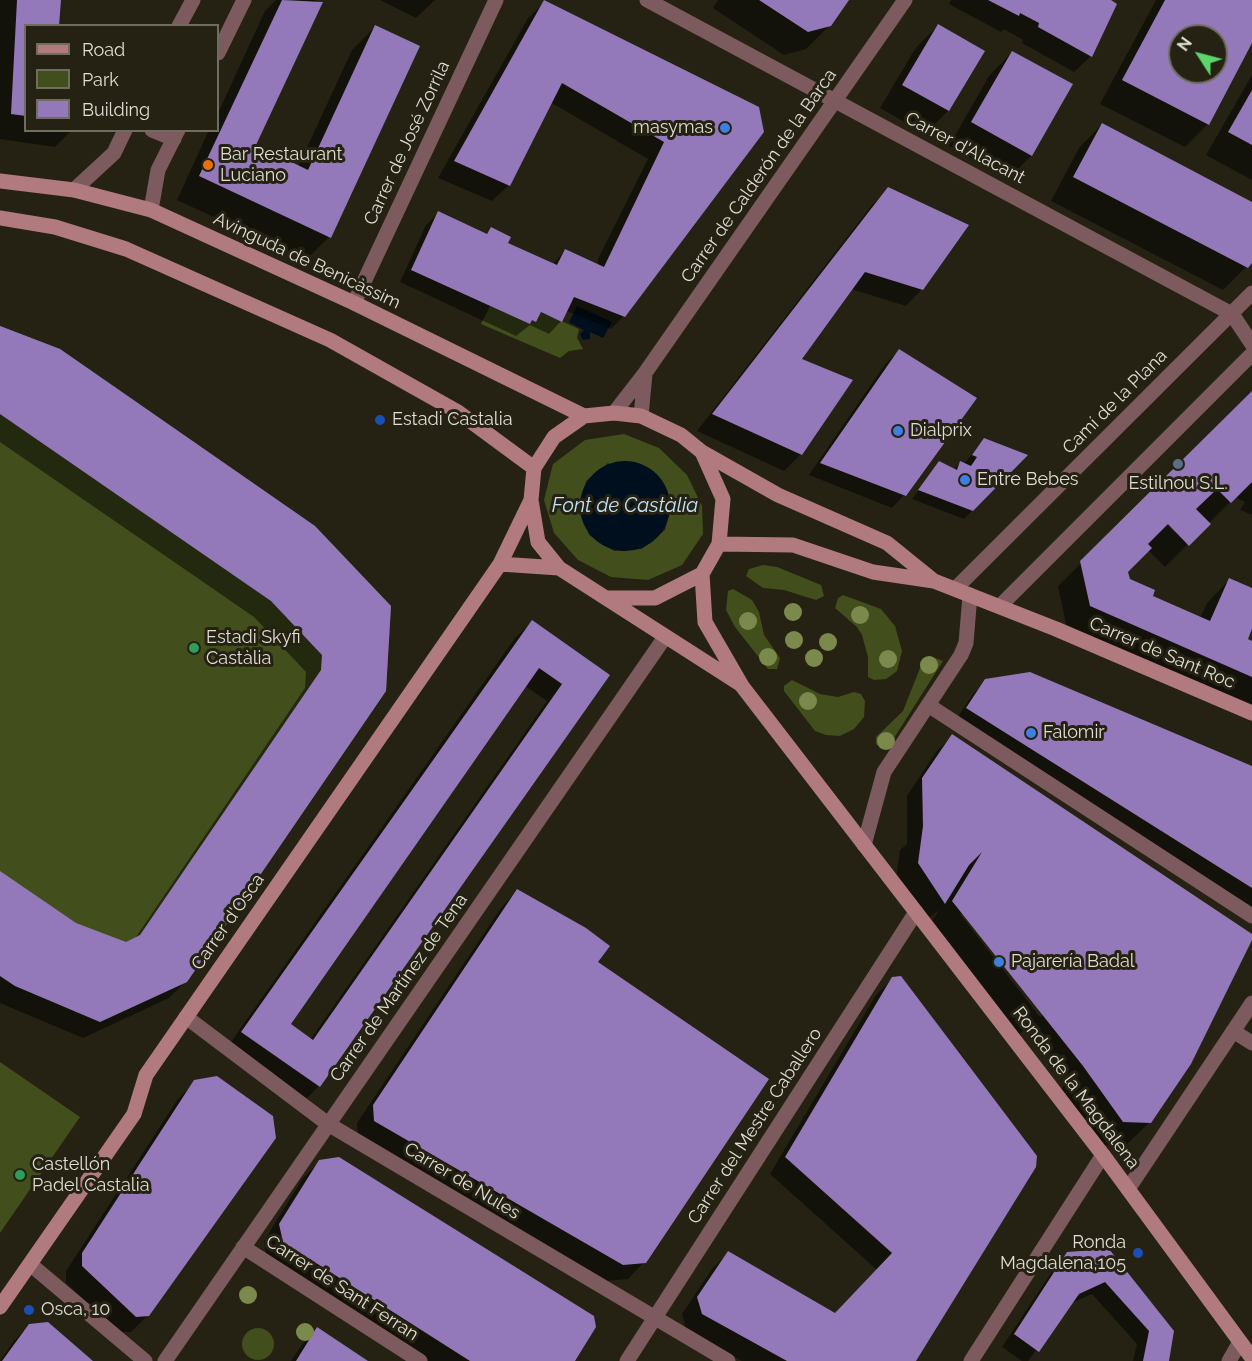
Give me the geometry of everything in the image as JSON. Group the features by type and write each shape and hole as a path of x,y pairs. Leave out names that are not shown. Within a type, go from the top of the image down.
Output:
{"main road":[{"name":"Avinguda de Benicàssim","path":"0,181 74,190 151,210 354,303 584,416"},
{"path":"0,218 55,227 126,249 330,340 458,412 534,468"},
{"path":"742,686 558,568 537,542 531,500 534,468 554,437 584,416 614,413 641,416 681,435 702,452 778,495 887,543 934,581"},
{"path":"702,452 723,499 719,544 702,574 705,622 742,686"},
{"name":"Carrer d'Osca","path":"0,1307 134,1114 146,1075 500,564 531,500"},
{"path":"719,544 793,545 873,572 934,581"},
{"path":"500,564 558,568"},
{"path":"606,598 655,598 702,574"},
{"name":"Carrer de Sant Roc","path":"934,581 1056,629 1252,713"},
{"name":"Ronda de la Magdalena","path":"742,686 1103,1155 1252,1358"}],"street":[{"path":"180,24 193,0"},
{"path":"219,51 244,0"},
{"name":"Carrer de José Zorrila","path":"354,303 496,0"},
{"name":"Carrer d'Alacant","path":"647,0 1232,314 1252,344"},
{"name":"Carrer de Calderón de la Barca","path":"614,413 645,374 905,0"},
{"path":"74,190 114,153 124,132"},
{"path":"151,210 158,170 176,135"},
{"name":"Camí de la Plana","path":"955,589 1252,293"},
{"path":"1000,606 1252,354"},
{"name":"Carrer de Calderón de la Barca","path":"641,416 645,374"},
{"path":"864,845 884,772 966,643 970,595"},
{"name":"Carrer de Martínez de Tena","path":"165,1361 665,637"},
{"path":"928,705 1252,916"},
{"name":"Carrer del Mestre Caballero","path":"627,1361 916,912"},
{"path":"1128,1189 1252,1003"},
{"name":"Carrer de Nules","path":"186,1017 328,1124 728,1361"},
{"path":"1233,1031 1252,1043"},
{"path":"971,1361 1103,1155"},
{"name":"Carrer de Sant Ferran","path":"243,1247 420,1361"},
{"path":"30,1264 145,1361"},
{"path":"979,1361 983,1342"},
{"path":"1229,1361 1240,1342"}],"green space":[{"path":"490,306 536,321 541,312 579,329 577,338 583,349 569,351 560,358 481,324"},
{"name":"Estadi Skyfi Castàlia","path":"0,326 60,349 315,526 391,606 386,691 187,982 100,1022 15,986 0,976"},
{"path":"624,434 659,448 687,475 702,506 703,534 682,565 648,580 611,577 578,560 554,533 544,500 553,464 585,440","holes":["608,463 672,503 665,530 642,549 614,551 589,535 579,509 586,481"]},
{"path":"763,565 777,567 821,585 824,596 816,600 784,590 763,588 746,576 749,569"},
{"path":"733,589 752,600 759,612 764,635 780,658 777,669 768,669 735,627 726,610 728,591"},
{"path":"843,595 881,609 895,626 902,651 897,671 886,679 874,680 868,677 868,657 862,635 857,627 835,608 838,598"},
{"path":"930,656 943,661 887,749 881,749 876,744 876,737 903,711 922,663"},
{"path":"792,680 820,694 838,697 854,692 861,694 865,701 864,717 854,729 840,736 815,731 784,691 784,686"},
{"name":"Castellón Padel Castalia","path":"0,1062 80,1117 0,1233"},
{"path":"258,1328 269,1333 274,1344 269,1355 258,1360 247,1355 242,1344 247,1333"}],"water":[{"path":"577,306 612,322 603,338 590,332 590,339 583,340 580,334 584,330 569,322"},
{"name":"Font de Castàlia","path":"625,461 642,464 657,474 667,489 670,506 667,523 657,538 642,548 625,551 608,548 593,538 583,523 580,506 583,489 593,474 608,464"}],"building":[{"path":"17,0 61,0 59,24 24,24 24,116 11,114"},
{"path":"282,0 323,2 256,145 308,170 375,25 420,46 331,238 199,176"},
{"path":"544,0 759,107 764,132 625,317 574,297 562,322 541,312 536,322 532,320 530,324 411,270 438,211 487,234 491,227 511,237 508,243 557,265 565,249 604,267 664,142 562,83 510,186 454,161"},
{"path":"759,0 849,0 831,26 808,32"},
{"path":"988,0 1111,0 1117,4 1092,57 1038,27 1039,23 1020,13 1019,16"},
{"path":"1165,0 1252,0 1252,43 1209,125 1122,80"},
{"path":"938,24 985,51 949,111 902,85"},
{"path":"1012,51 1073,84 1032,156 971,122"},
{"path":"1252,90 1252,145 1228,132"},
{"path":"1102,123 1252,202 1252,263 1248,268 1073,177"},
{"path":"888,187 969,225 923,290 865,272 802,359 853,380 802,455 712,414"},
{"path":"0,326 60,349 315,526 391,606 386,691 187,982 100,1022 15,986 0,976 0,871 76,923 126,942 140,935 321,670 322,655 271,601 0,414"},
{"name":"Dialprix","path":"899,349 977,398 906,496 820,463"},
{"path":"1252,391 1252,482 1231,503 1217,489 1196,509 1211,524 1189,546 1168,524 1148,544 1152,548 1128,572 1130,579 1155,590 1153,596 1210,621 1229,578 1252,588 1252,629 1248,639 1252,641 1252,677 1090,606 1080,561"},
{"name":"Entre Bebes","path":"984,438 1028,455 973,511 918,490 939,461 957,470 960,461 971,466 977,457 972,455"},
{"path":"532,620 610,675 320,1087 241,1032","holes":["539,668 562,684 313,1040 291,1024"]},
{"path":"1030,672 1252,766 1252,888 966,708 985,679"},
{"path":"952,734 1252,934 1252,940 1191,1064 1151,1123 1123,1122 1083,1066 952,901 982,852 969,865 945,904 918,863 923,826 922,778"},
{"path":"517,889 586,928 610,946 598,962 769,1079 646,1263 623,1265 374,1121 373,1105"},
{"path":"901,976 1037,1156 1036,1167 916,1361 787,1361 702,1314 697,1297 728,1251 835,1313 892,1253 785,1157 892,977"},
{"path":"217,1076 273,1116 276,1138 149,1316 136,1317 82,1266 82,1253 194,1080"},
{"path":"339,1157 594,1316 596,1327 575,1361 470,1361 283,1242 279,1224 319,1160"},
{"path":"1109,1249 1174,1331 1169,1361 1143,1361 1149,1331 1105,1282 1079,1294 1039,1352 1014,1334 1067,1252"},
{"path":"48,1322 93,1361 2,1361 29,1324"},
{"path":"317,1327 368,1361 296,1361"}],"place":[{"name":"masymas","path":"725,128"},
{"name":"Bar Restaurant Luciano","path":"208,165"},
{"name":"Estadi Castalia","path":"380,420"},
{"name":"Dialprix","path":"898,431"},
{"name":"Estilnou S.L.","path":"1178,464"},
{"name":"Entre Bebes","path":"965,480"},
{"name":"Estadi Skyfi Castàlia","path":"194,648"},
{"name":"Falomir","path":"1031,733"},
{"name":"Pajarería Badal","path":"999,962"},
{"name":"Castellón Padel Castalia","path":"20,1175"},
{"name":"Ronda Magdalena,105","path":"1138,1253"},
{"name":"Osca, 10","path":"29,1310"}]}
